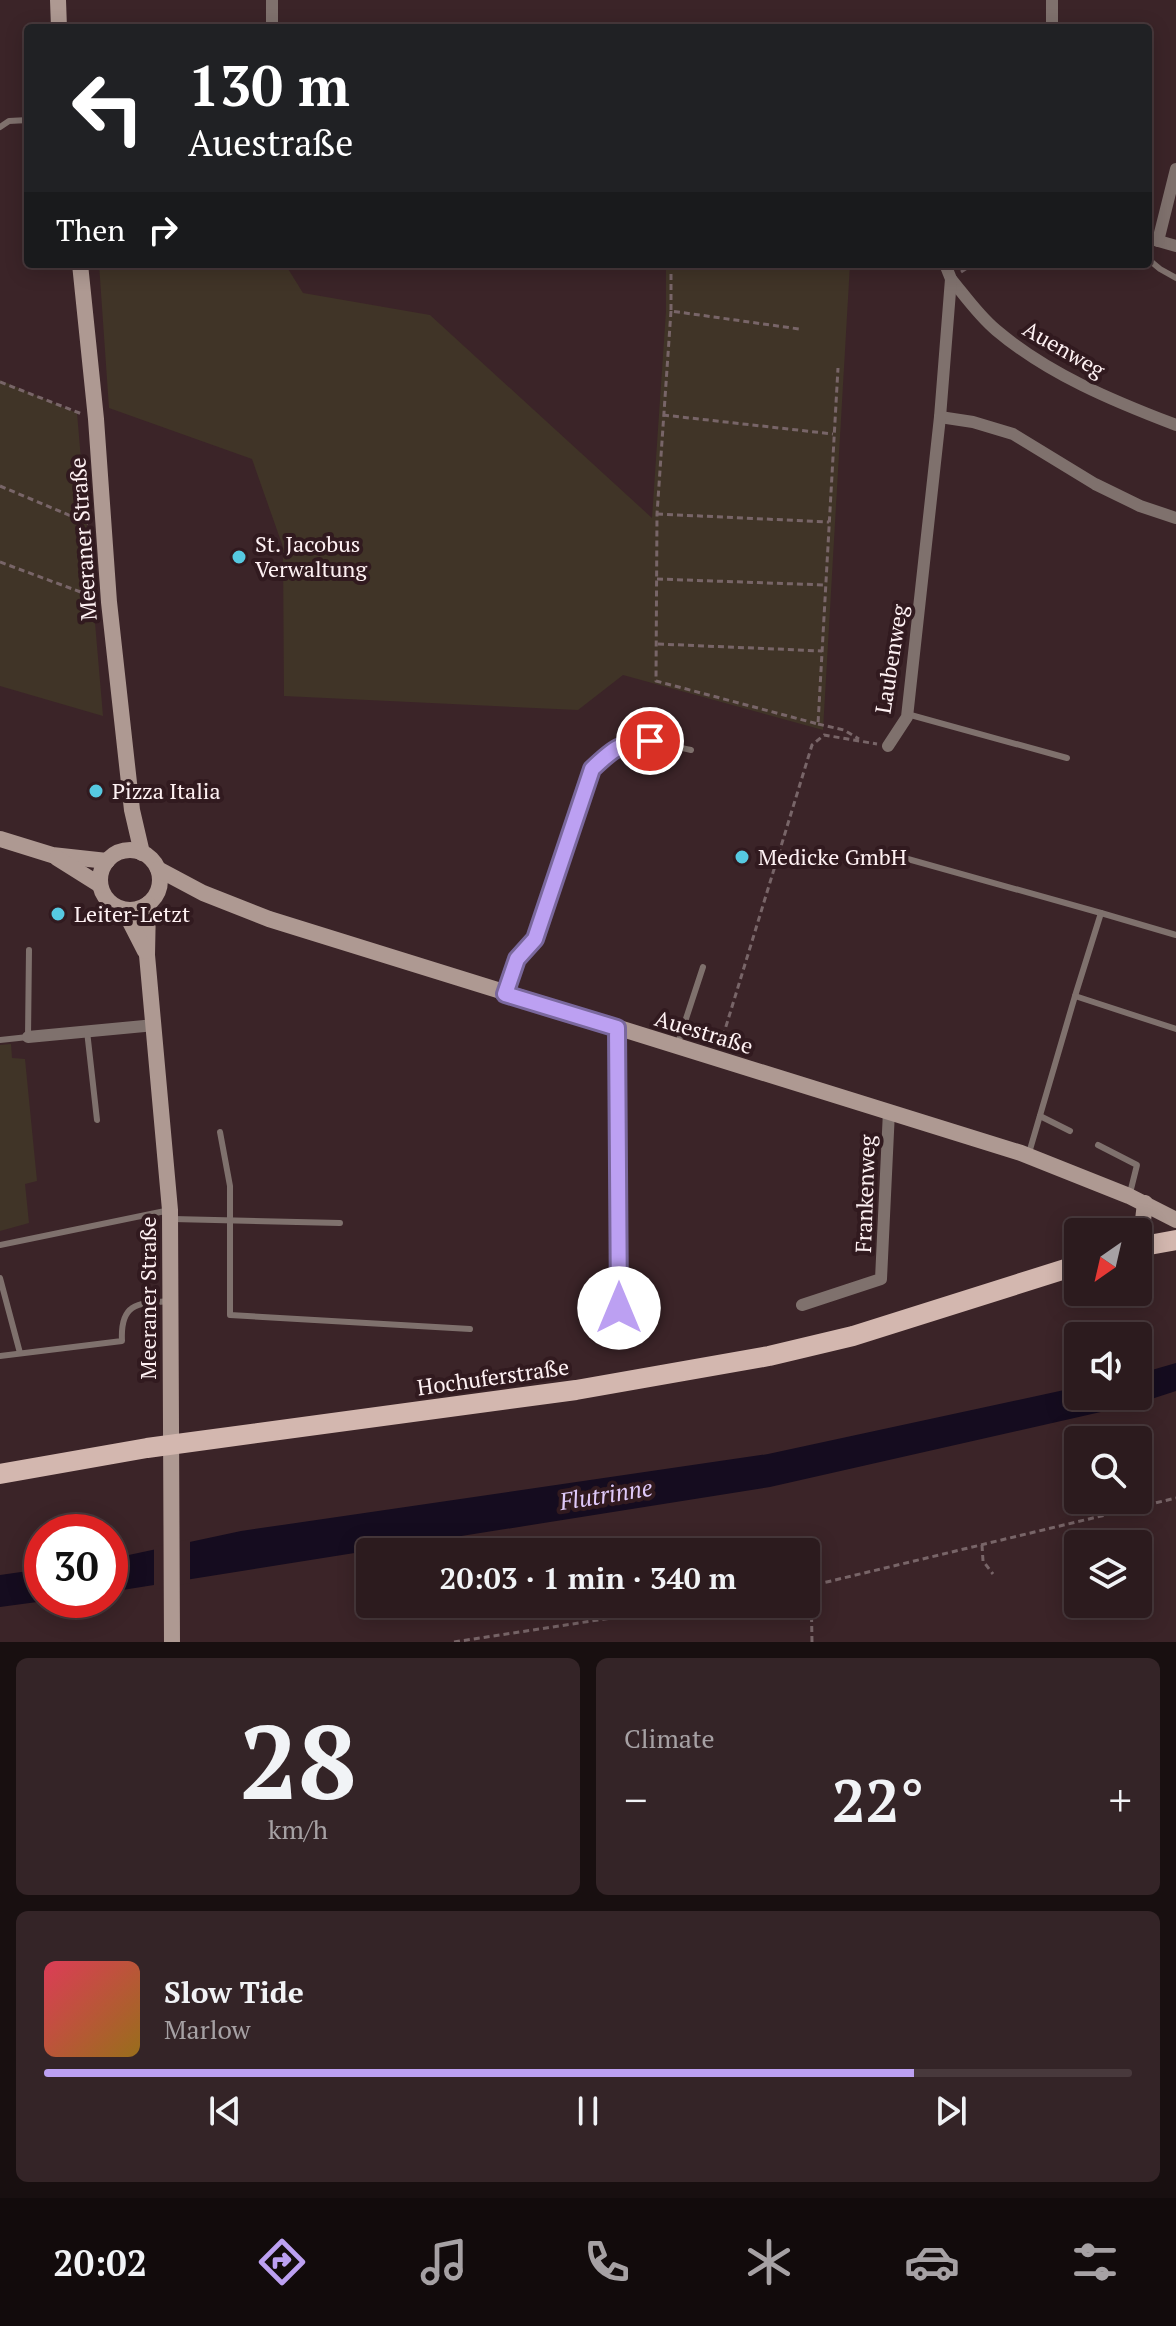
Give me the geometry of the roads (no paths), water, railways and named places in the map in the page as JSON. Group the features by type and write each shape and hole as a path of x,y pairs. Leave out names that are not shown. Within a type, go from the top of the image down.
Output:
{"main road":[{"path":"1152,1244 1176,1240"},
{"name":"Hochuferstraße","path":"0,1474 170,1445 576,1390 769,1356 853,1336 1064,1269"}],"street":[{"path":"58,0 59,24"},
{"path":"272,0 272,24"},
{"path":"1052,0 1052,24"},
{"path":"1176,169 1153,240 1176,246"},
{"name":"Meeraner Straße","path":"80,268 96,419 109,602 132,810 142,853"},
{"name":"Laubenweg","path":"888,746 907,714 940,417 951,279 947,268"},
{"name":"Auenweg","path":"951,279 993,328 1022,350 1071,380 1176,425"},
{"path":"940,417 973,422 1013,434 1095,484 1140,506 1176,518"},
{"name":"Meeraner Straße","path":"111,857 132,810"},
{"path":"0,839 52,855 100,885"},
{"path":"52,855 111,857 124,851 142,853 151,859 160,877 153,898 140,908 124,910 107,900 100,877 111,857"},
{"name":"Auestraße","path":"158,869 203,893 269,919 1028,1156 1137,1200 1176,1220"},
{"name":"Auestraße","path":"153,898 203,893"},
{"name":"Meeraner Straße","path":"153,898 147,955 170,1215 172,1642"},
{"name":"Meeraner Straße","path":"124,910 147,955"},
{"path":"28,1037 155,1025"},
{"path":"617,1028 619,1308"},
{"name":"Frankenweg","path":"802,1305 881,1279 889,1111"},
{"path":"1137,1200 1138,1218"}],"lane":[{"path":"0,127 9,121 24,120"},
{"path":"1152,262 1176,278"},
{"path":"907,714 1067,758"},
{"path":"505,994 517,959 535,939 592,769 624,743 650,741 691,750"},
{"path":"890,854 1176,935"},
{"path":"1028,1156 1101,913"},
{"path":"0,1040 28,1037 29,950"},
{"path":"677,1046 703,967"},
{"path":"1075,996 1176,1029"},
{"path":"87,1031 97,1120"},
{"path":"1040,1116 1070,1131"},
{"path":"220,1132 230,1186 230,1315 470,1329"},
{"path":"1098,1145 1137,1165 1137,1200"},
{"path":"0,1245 170,1215 340,1223"},
{"path":"0,1278 20,1353"},
{"path":"0,1356 122,1341 121,1324 126,1312 139,1303 170,1301"}],"water":[{"path":"1176,1363 1176,1391 1152,1399 1152,1370"},
{"name":"Flutrinne","path":"1064,1390 1064,1410 1110,1410 770,1487 449,1538 356,1538 356,1553 128,1589 128,1555 241,1531 768,1454"},
{"path":"24,1572 24,1604 0,1607 0,1575"}],"place":[{"name":"St. Jacobus Verwaltung","path":"239,557"},
{"name":"Pizza Italia","path":"96,791"},
{"name":"Medicke GmbH","path":"742,857"},
{"name":"Leiter-Letzt","path":"58,914"}]}
